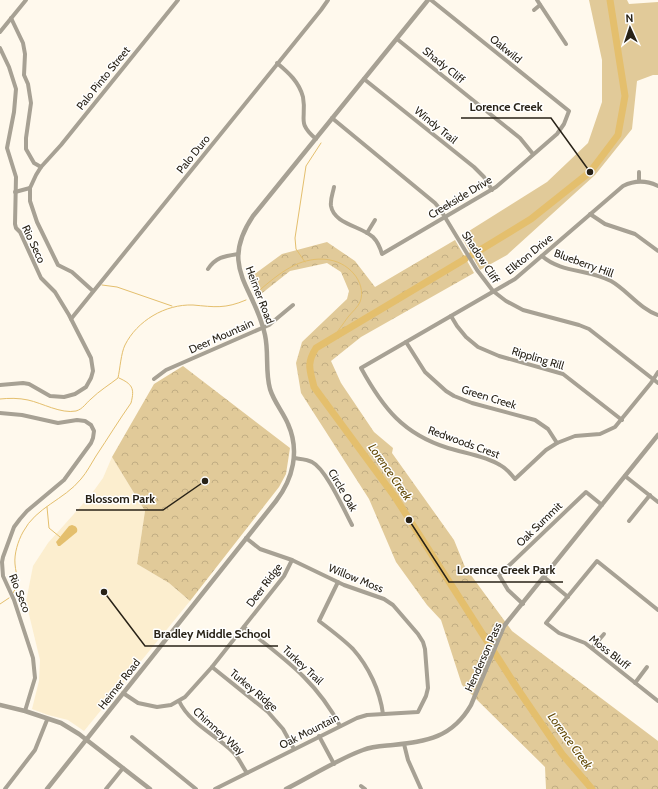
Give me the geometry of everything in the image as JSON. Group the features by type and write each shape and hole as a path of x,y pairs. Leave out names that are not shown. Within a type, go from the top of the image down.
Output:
{"street":[{"path":"0,32 26,0"},
{"name":"Palo Pinto Street","path":"41,168 178,0"},
{"name":"Palo Duro","path":"71,319 277,63 322,10 328,0"},
{"name":"Heimer Road","path":"47,789 282,494 291,474 294,458 293,442 288,425 270,390 267,376 267,344 264,327 243,280 239,267 238,254 242,237 248,224 332,118 430,0"},
{"name":"Oakwild","path":"430,0 569,111"},
{"path":"537,0 566,44"},
{"path":"534,10 540,5"},
{"path":"11,18 23,43 24,75 28,84 31,103 26,149 34,163 41,168 30,188 15,192"},
{"name":"Shady Cliff","path":"397,38 520,138 533,154"},
{"name":"Rio Seco","path":"0,48 9,67 16,89 14,112 7,148 16,178 14,213 16,228 20,232 40,278 55,292 71,319 92,361 94,371 92,378 86,386 75,394 60,397 50,396 29,384 23,383 0,385"},
{"path":"277,63 291,75 300,88 304,103 304,126 316,140"},
{"name":"Windy Trail","path":"364,79 474,167 484,177 492,190"},
{"name":"Creekside Drive","path":"367,233 374,239 382,254 492,190 557,134 564,124 569,111"},
{"name":"Shadow Cliff","path":"332,118 432,200 440,209 477,270 493,292 523,310 586,327 658,383"},
{"path":"639,172 639,181 648,182 658,186"},
{"name":"Elkton Drive","path":"361,368 493,292 523,273 623,186 639,181"},
{"path":"334,187 331,204 334,213 341,220 367,233 375,220"},
{"name":"Rio Seco","path":"30,188 31,207 43,236 56,261 60,267 76,276 93,291"},
{"path":"590,214 605,224 636,234 658,251"},
{"path":"208,269 214,260 238,254"},
{"name":"Blueberry Hill","path":"542,256 555,265 609,280 658,315"},
{"name":"Deer Mountain","path":"154,380 166,370 269,325 293,305"},
{"name":"Rippling Rill","path":"451,316 457,326 478,347 499,356 562,374 622,420"},
{"name":"Green Creek","path":"406,342 425,372 446,391 472,403 535,420 548,429 557,443"},
{"name":"Redwoods Crest","path":"361,368 384,406 410,430 440,446 499,464 516,479 546,450 557,443"},
{"path":"557,443 576,436 604,433 615,427 622,420 658,372"},
{"name":"Rio Seco","path":"0,414 22,415 58,422 85,420 91,425 94,431 90,444 64,480 27,511 14,526 2,562 4,582 14,600 33,658 35,678 25,711"},
{"name":"Henderson Pass","path":"286,789 355,753 370,748 431,739 452,728 466,713 502,630 658,435"},
{"name":"Circle Oak","path":"294,458 312,462 323,472 352,525"},
{"path":"625,476 658,502"},
{"name":"Oak Summit","path":"523,604 508,590 499,575 586,492 602,505"},
{"path":"629,521 650,495"},
{"name":"Willow Moss","path":"246,538 260,549 292,560 338,582 387,601 398,611 418,634 425,649 428,688 426,696 418,712"},
{"name":"Deer Ridge","path":"123,693 147,706 161,706 179,701 188,694 212,667 284,576 292,560"},
{"path":"544,577 568,597 597,561 658,610"},
{"path":"338,582 319,621 347,643 361,659 380,694 383,714"},
{"name":"Moss Bluff","path":"568,597 546,623 559,632 581,641 592,648 658,701"},
{"name":"Turkey Trail","path":"244,627 301,673 314,686 325,700 340,726"},
{"path":"592,648 604,634"},
{"name":"Turkey Ridge","path":"212,667 268,712 282,729 294,749"},
{"path":"635,683 647,667"},
{"name":"Chimney Way","path":"179,701 186,713 232,752 247,773"},
{"path":"0,705 25,711 47,720 65,725 86,739 150,789"},
{"name":"Oak Mountain","path":"215,789 319,736 361,717 418,712"},
{"path":"5,789 35,750 47,720"},
{"path":"319,736 334,764"},
{"path":"132,737 196,789"},
{"path":"404,744 408,760 421,789"},
{"path":"106,789 123,768"}],"shaded area":[{"path":"112,457 145,511 137,564 169,583 190,601 84,731 68,720 32,709 39,681 40,660 26,602 33,566 48,543 90,496 103,478"},
{"path":"72,525 76,527 77,532 58,546 56,542 69,526"}],"green space":[{"path":"589,0 627,0 629,4 658,2 658,75 653,75 637,81 632,129 595,175 507,255 480,270 461,236 547,182 588,143 602,102 602,60"},
{"path":"455,240 474,273 361,337 331,361 341,383 374,432 393,448 392,453 454,540 465,567 512,631 658,741 658,789 546,789 545,767 462,685 441,620 427,605 396,562 369,499 301,393 296,363 302,342 347,299 349,291 341,272 327,263 290,271 256,298 248,279 282,254 327,242 355,261 375,287"},
{"path":"183,366 290,448 286,474 279,487 190,601 169,583 137,564 145,511 112,457 154,384"}],"waterway":[{"name":"Lorence Creek","path":"472,255 531,219 590,172 618,135 625,96 610,0"},
{"path":"305,262 296,249 295,238 306,166 321,143"},
{"path":"255,294 284,271 302,262 326,259 348,268 358,280 362,294 358,306 332,339"},
{"name":"Lorence Creek","path":"465,259 316,348 310,363 311,376 314,387 395,497 517,688 562,754 592,789"},
{"path":"102,285 117,287 172,306"},
{"path":"0,399 25,399 64,411 76,411 118,378 124,348 130,336 137,328 153,316 172,307 183,305 220,307 246,300"},
{"path":"13,593 17,585 15,564 16,552 23,532 35,516 67,493 81,479 131,403 133,394 131,387 127,382 119,378"},
{"path":"47,507 49,528 60,537"},
{"path":"0,604 9,598"}],"place":[{"name":"Lorence Creek","path":"590,172"},
{"name":"Blossom Park","path":"205,481"},
{"name":"Lorence Creek Park","path":"409,520"},
{"name":"Bradley Middle School","path":"104,592"}]}
